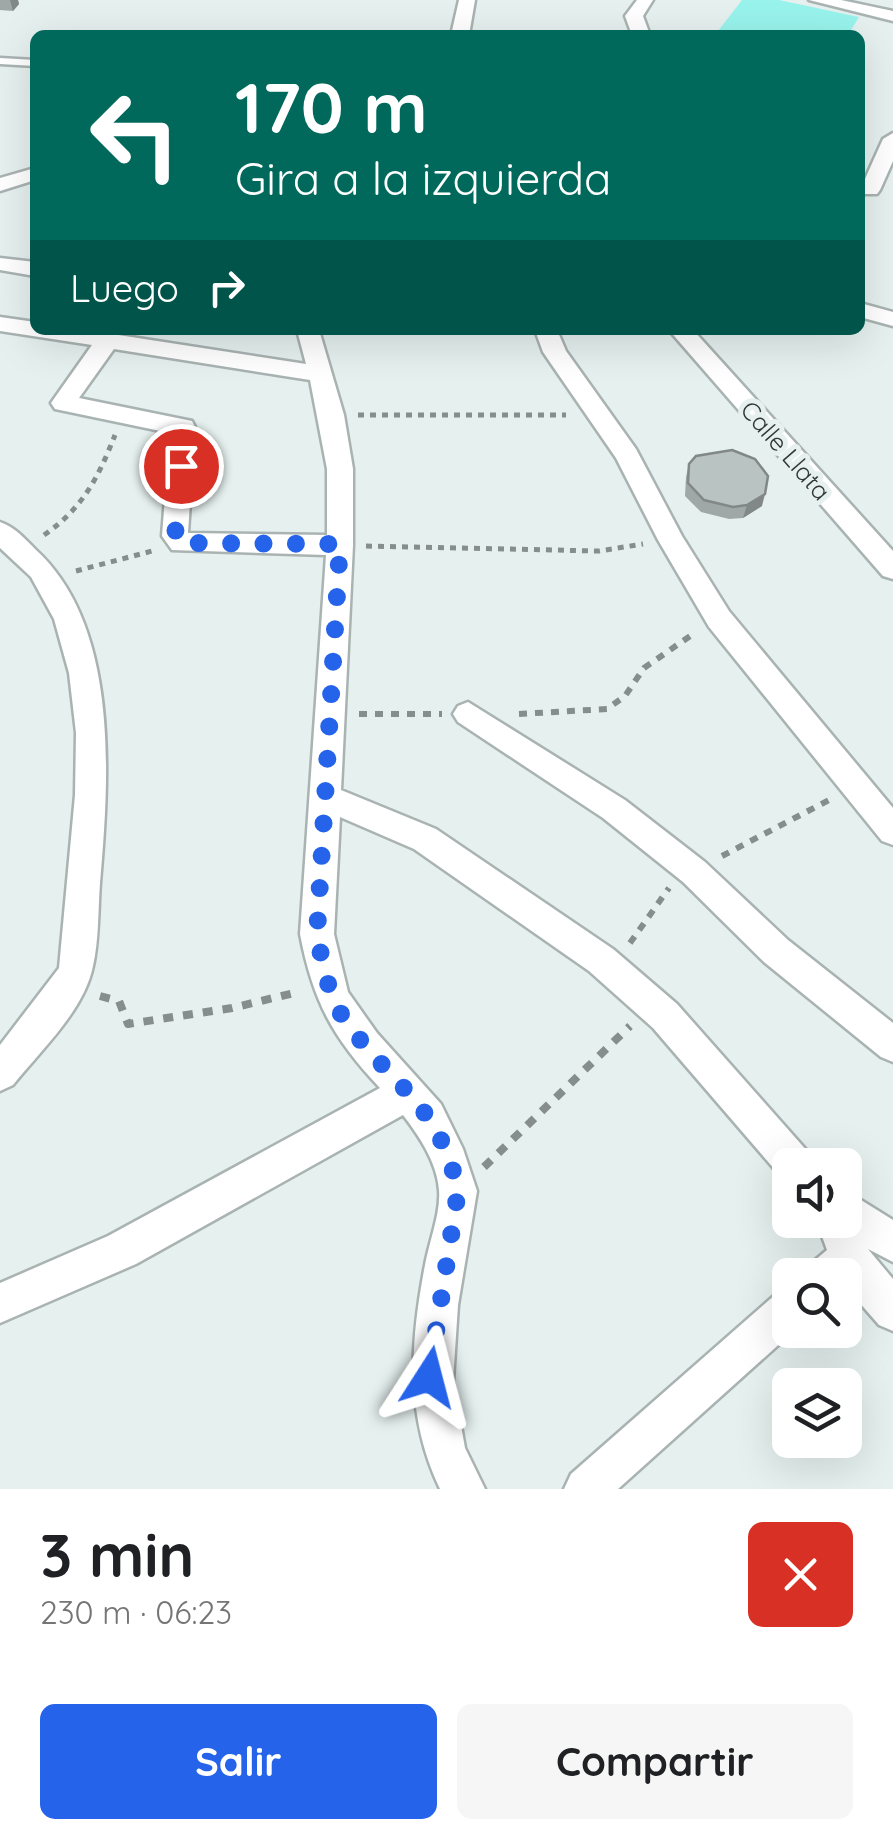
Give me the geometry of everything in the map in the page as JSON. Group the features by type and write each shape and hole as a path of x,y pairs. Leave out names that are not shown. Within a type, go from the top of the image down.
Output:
{"street":[{"path":"456,30 467,0"},
{"path":"639,30 634,16 645,0"},
{"path":"816,0 893,16"},
{"path":"893,139 865,189 893,195"},
{"path":"0,184 30,175"},
{"path":"0,264 30,268"},
{"path":"865,311 893,319"},
{"path":"0,324 30,329"},
{"path":"73,335 318,374"},
{"path":"309,335 332,415 340,469 340,544 317,934 328,984 346,1022 442,1136 458,1191 429,1377 438,1440 462,1489"},
{"path":"548,335 555,352 627,455 671,540 719,619 893,830"},
{"name":"Calle Llata","path":"684,335 893,568"},
{"path":"108,340 63,403 184,427 175,536 181,543 340,544"},
{"path":"0,1073 67,988 76,968 90,793 89,687 60,602 47,578 12,540"},
{"path":"468,714 614,809 694,872 776,951 893,1045"},
{"path":"324,797 425,839 601,960 652,1004 780,1148"},
{"path":"0,1303 122,1250 408,1092"},
{"path":"862,1221 893,1242"},
{"path":"837,1250 893,1311"},
{"path":"586,1489 772,1324"}],"lane":[{"path":"0,61 30,63"}],"path":[{"path":"332,415 464,412 601,416"},
{"path":"12,540 74,516 90,498 124,415"},
{"path":"340,544 599,551 671,540"},
{"path":"47,578 181,543"},
{"path":"329,714 578,713 608,709 625,696 644,668 719,619"},
{"path":"67,988 119,1001 128,1024 232,1008 328,984"},
{"path":"458,1191 652,1004"}],"shaded area":[{"path":"742,0 779,0 859,17 851,30 719,30"}],"building":[{"path":"732,450 755,459 768,476 765,494 747,505 733,507 704,500 688,483 689,464 696,456"}],"route":[{"path":"181,466 175,536 181,543 340,544 317,934 332,996 346,1022 428,1115 442,1136 452,1163 458,1191 429,1377"}]}
